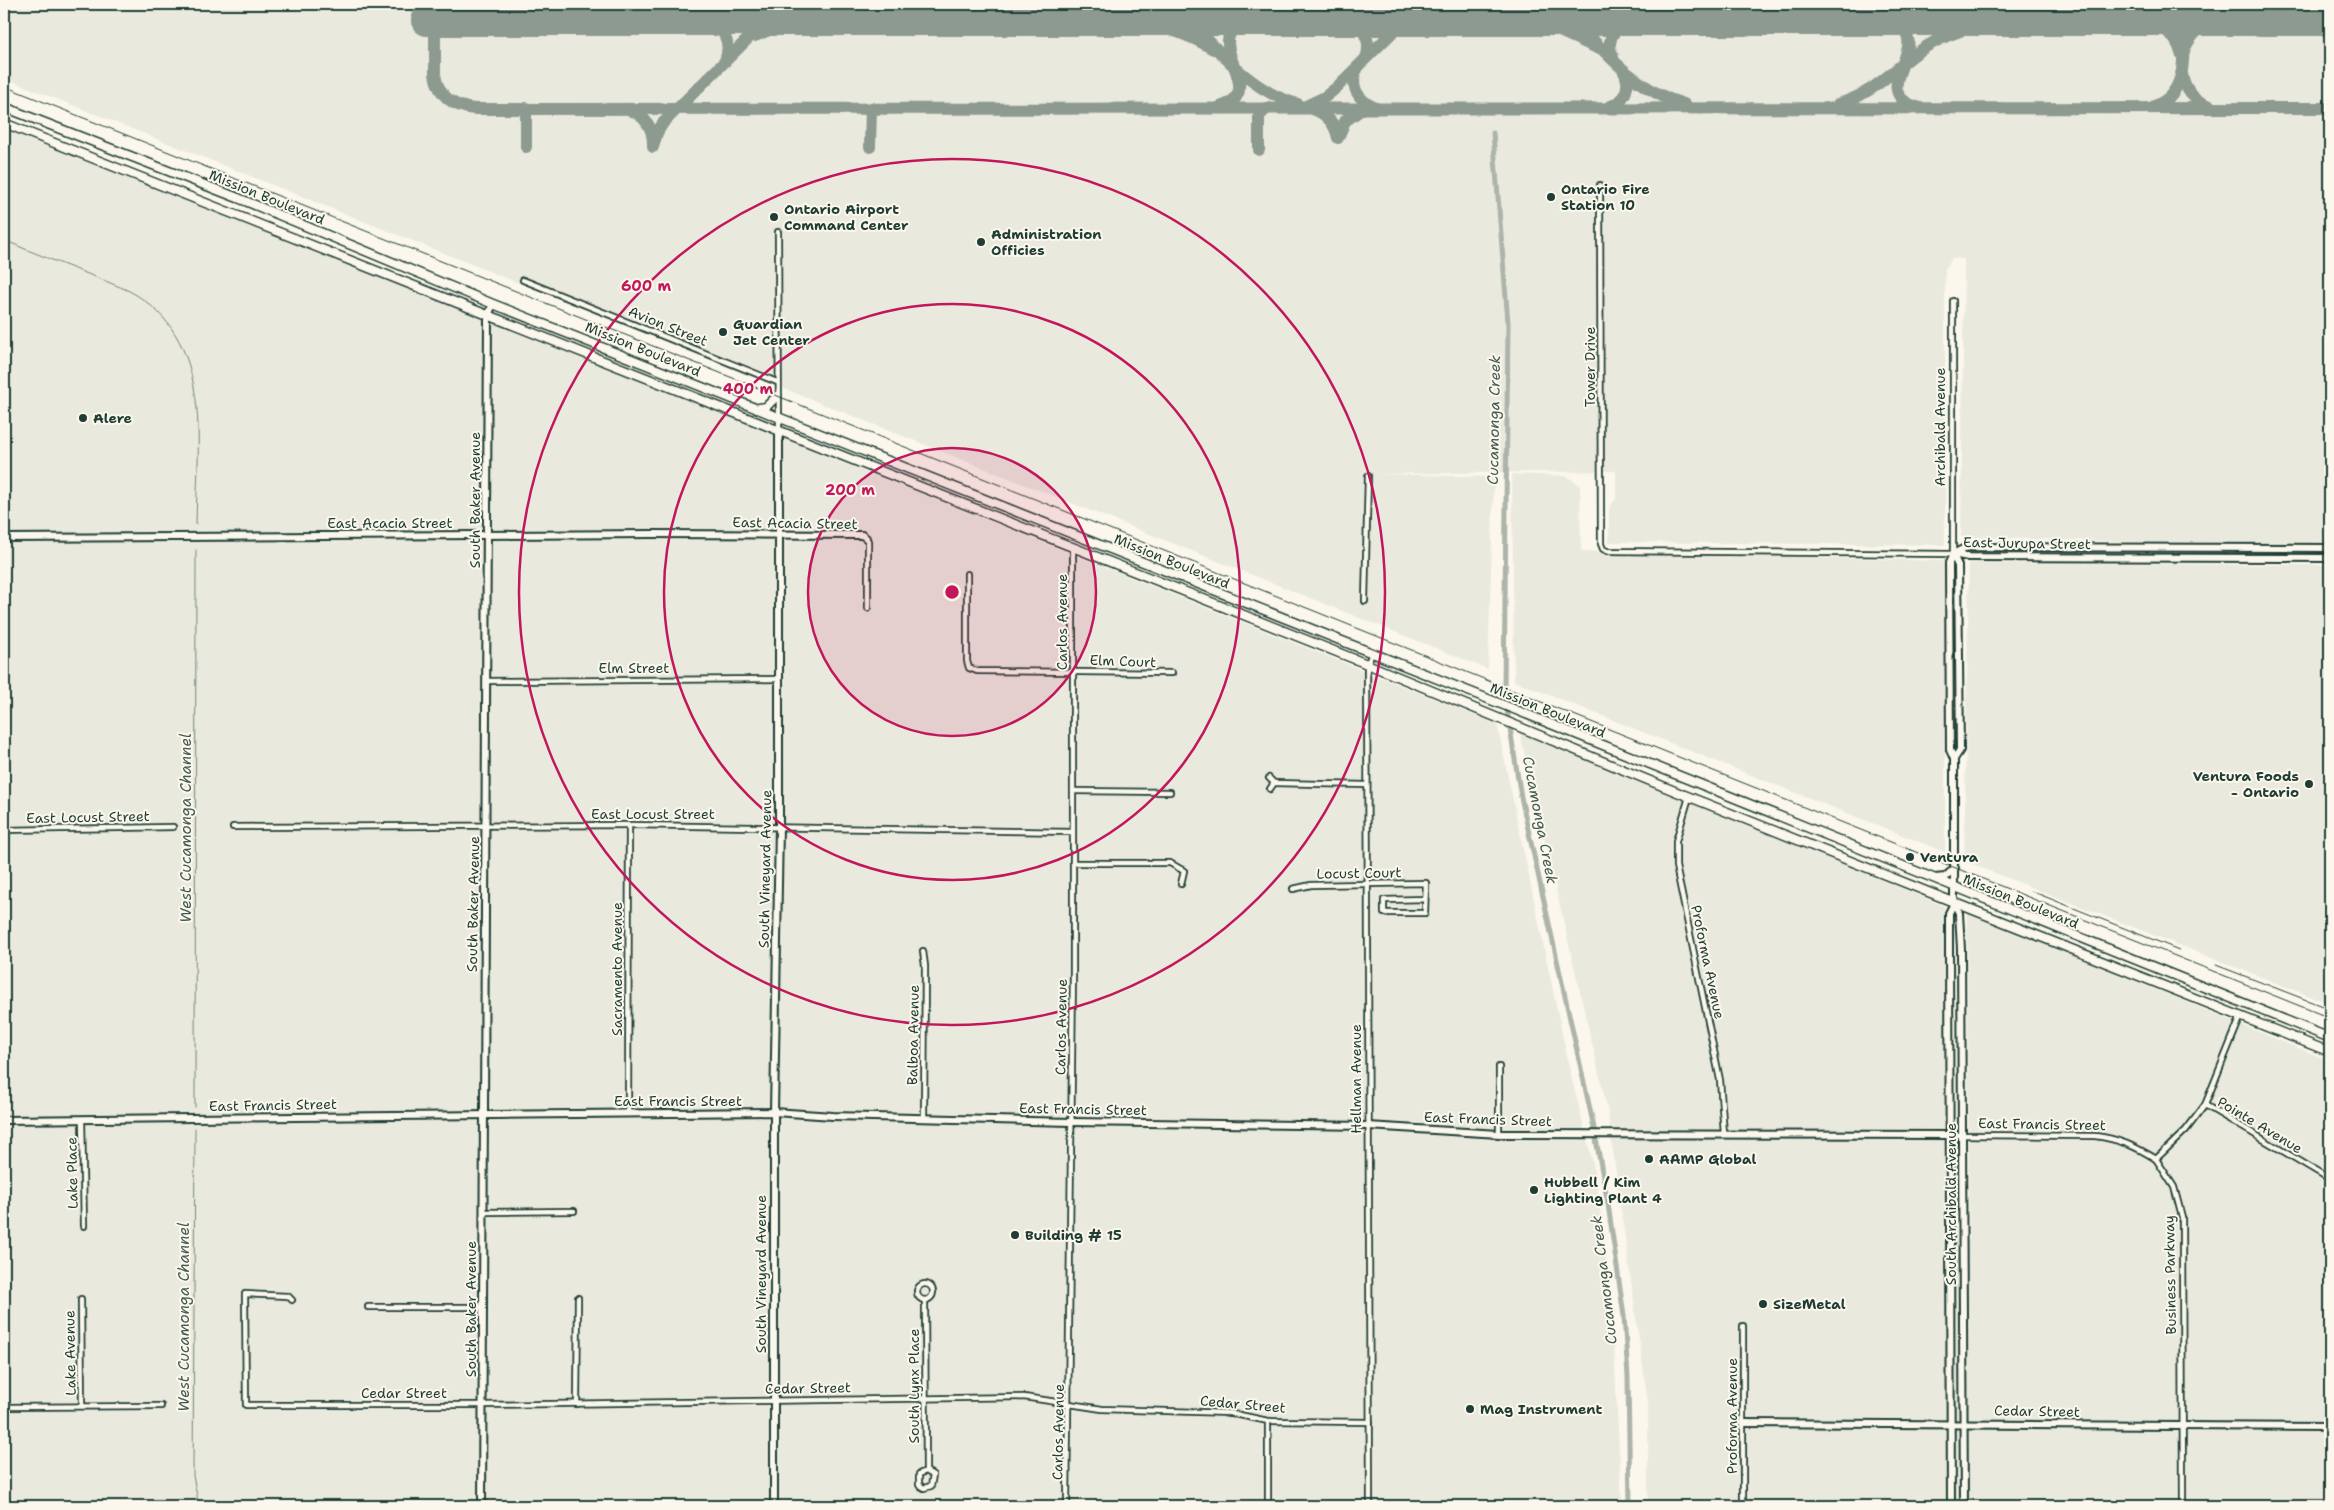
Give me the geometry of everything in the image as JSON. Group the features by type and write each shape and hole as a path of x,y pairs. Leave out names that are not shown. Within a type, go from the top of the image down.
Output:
{"main road":[{"name":"Mission Boulevard","path":"4,107 238,198 494,304 1516,710 2330,1038"},
{"name":"Mission Boulevard","path":"4,123 1367,664 1689,797 2330,1052"},
{"path":"756,407 765,407 777,396"}],"street":[{"name":"Tower Drive","path":"1600,184 1601,544 1603,550 1612,552 1953,554"},
{"name":"South Vineyard Avenue","path":"774,1506 774,1112 780,679 779,431 777,396 778,232"},
{"name":"Avion Street","path":"523,280 777,382"},
{"name":"Archibald Avenue","path":"1952,301 1953,554 1958,566 1960,750 1954,759"},
{"name":"South Baker Avenue","path":"482,1506 488,681 488,316 494,304"},
{"path":"1365,601 1368,476"},
{"name":"East Acacia Street","path":"4,538 780,534 862,535 866,538"},
{"path":"866,538 868,541 868,608"},
{"name":"East Jurupa Street","path":"1953,554 1968,547 2330,548"},
{"name":"Carlos Avenue","path":"1067,1506 1070,1403 1073,548"},
{"name":"Archibald Avenue","path":"1953,554 1949,563 1949,616 1950,750 1954,759 1954,888"},
{"name":"East Jurupa Street","path":"1953,554 1968,557 2330,558"},
{"path":"967,574 967,661 970,668 976,671 1074,670"},
{"path":"1949,616 1953,619 1959,638"},
{"name":"Hellman Avenue","path":"1370,1506 1367,664 1372,654"},
{"name":"Elm Court","path":"1074,670 1172,673"},
{"name":"Elm Street","path":"488,681 780,679"},
{"path":"1269,778 1274,783 1367,785"},
{"path":"1270,789 1274,783"},
{"path":"1073,791 1170,792"},
{"name":"Proforma Avenue","path":"1689,797 1676,841 1676,866 1720,1080 1724,1134"},
{"name":"East Locust Street","path":"233,827 629,825 1073,832"},
{"name":"Sacramento Avenue","path":"628,1114 629,825"},
{"name":"East Locust Street","path":"4,830 173,827"},
{"path":"1073,863 1170,863 1184,871 1181,884"},
{"path":"1919,874 1943,878 1955,868"},
{"name":"Locust Court","path":"1293,889 1311,885 1426,884 1425,900"},
{"name":"South Archibald Avenue","path":"1951,1506 1949,913 1954,903 1954,888"},
{"path":"1384,900 1425,900 1425,913 1384,913 1384,900"},
{"name":"South Archibald Avenue","path":"1954,903 1960,913 1964,1135 1964,1506"},
{"path":"1960,924 1962,915 1966,912 1980,914"},
{"name":"Balboa Avenue","path":"923,951 924,1118"},
{"path":"2156,1159 2186,1130 2205,1105 2241,1016"},
{"path":"1499,1067 1499,1134"},
{"name":"Pointe Avenue","path":"2205,1105 2330,1179"},
{"name":"East Francis Street","path":"4,1120 774,1112 1071,1122 1368,1126 1499,1134 2095,1136 2116,1138 2133,1144 2156,1159"},
{"name":"Lake Place","path":"82,1119 84,1226"},
{"name":"Business Parkway","path":"2156,1159 2174,1187 2182,1216 2183,1506"},
{"path":"484,1212 574,1211"},
{"name":"Cedar Street","path":"292,1300 288,1296 245,1294 246,1405 484,1405 1024,1397 1110,1410 1230,1413 1268,1421 1370,1422"},
{"path":"577,1404 578,1298"},
{"name":"Lake Avenue","path":"81,1299 82,1406"},
{"name":"South Lynx Place","path":"925,1300 926,1471"},
{"path":"368,1306 484,1307"},
{"name":"Proforma Avenue","path":"1743,1326 1743,1506"},
{"path":"4,1407 161,1406"},
{"path":"1268,1421 1268,1506"},
{"name":"Cedar Street","path":"1743,1423 1964,1423 2330,1427"}],"shaded area":[{"path":"4,4 2330,4 2330,547 1961,537 1964,259 1952,258 1945,270 1945,545 1609,542 1609,508 1616,499 1616,471 1375,474 1494,477 1488,669 4,78"},
{"path":"4,127 1497,724 1571,1076 1596,1176 1612,1310 1622,1506 4,1506"},
{"path":"1512,474 1566,476 1580,485 1581,551 1945,561 1945,852 1514,681"},
{"path":"1969,563 2330,565 2330,1004 1964,861"},
{"path":"1519,730 1944,906 1944,1240 1969,1240 1967,912 2330,1061 2330,1506 1648,1506 1648,1403 1607,1108"}],"waterway":[{"name":"Cucamonga Creek","path":"1493,133 1508,323 1504,691 1521,797 1593,1123 1608,1204 1624,1316 1628,1377 1630,1506"},
{"name":"West Cucamonga Channel","path":"4,240 121,287 138,296 162,317 179,341 190,369 196,400 198,431 196,524"},
{"name":"West Cucamonga Channel","path":"195,1107 196,550"},
{"name":"West Cucamonga Channel","path":"195,1128 193,1476 199,1506"}],"taxiway":[{"path":"435,4 435,74 437,82 448,99 460,106 475,109 2330,108"},
{"path":"653,147 657,133 663,123 783,4"},
{"path":"833,4 845,15 863,20"},
{"path":"1174,4 1215,48 1245,76 1279,97 1298,104"},
{"path":"1163,20 1175,14 1174,4"},
{"path":"1243,4 1284,13 1340,20"},
{"path":"1306,106 1325,97 1336,88 1421,4"},
{"path":"1428,4 1432,15 1451,20"},
{"path":"1498,20 1516,14 1526,4"},
{"path":"1559,4 1631,76 1647,88 1684,104"},
{"path":"2091,20 2114,14 2135,4"},
{"path":"2154,106 2167,99 2175,89 2180,77 2184,47 2182,4"},
{"path":"2190,4 2205,15 2221,20"},
{"path":"1568,9 1586,16 1610,20"},
{"path":"705,20 717,26 725,36 728,47 725,61"},
{"path":"755,36 784,24 807,20"},
{"path":"1120,20 1145,23 1168,29 1191,37 1213,49"},
{"path":"1220,107 1235,99 1239,88 1238,76 1229,50 1229,38 1236,27 1254,20"},
{"path":"1343,20 1356,25 1364,33 1368,44 1366,58"},
{"path":"1399,29 1414,23 1431,20"},
{"path":"1507,20 1553,28 1597,48"},
{"path":"1613,57 1610,43 1615,32 1619,27 1639,20"},
{"path":"1885,20 1902,28 1908,39 1907,51 1898,76 1897,88 1902,99 1917,107"},
{"path":"1838,104 1872,88 1928,45 1972,27 2007,20"},
{"path":"2140,20 2166,30 2179,46 2181,53"},
{"path":"2184,51 2198,31 2209,24 2221,20"},
{"path":"1358,67 1354,80 1356,92 1364,101 1376,108"},
{"path":"1609,107 1620,101 1626,92 1627,81 1623,70"},
{"path":"2182,74 2185,85 2191,94 2199,101 2210,106"},
{"path":"526,108 526,147"},
{"path":"870,147 871,108"},
{"path":"1259,150 1259,116 1267,108"},
{"path":"1313,109 1330,120 1338,138 1345,121 1362,109"},
{"path":"630,110 640,115 650,127 653,144"}],"runway":[{"path":"427,20 2330,20"}],"railway":[{"path":"4,86 2330,1018"},
{"path":"2031,891 2179,950"},
{"path":"2216,965 2330,1009"}],"place":[{"name":"Ontario Fire Station 10","path":"1551,197"},
{"name":"Ontario Airport Command Center","path":"774,217"},
{"name":"Administration Officies","path":"981,242"},
{"name":"Guardian Jet Center","path":"723,332"},
{"name":"Alere","path":"83,418"},
{"name":"Ventura Foods - Ontario","path":"2309,784"},
{"name":"Ventura","path":"1910,857"},
{"name":"AAMP Global","path":"1649,1159"},
{"name":"Hubbell / Kim Lighting Plant 4","path":"1534,1190"},
{"name":"Building # 15","path":"1015,1235"},
{"name":"SizeMetal","path":"1763,1304"},
{"name":"Mag Instrument","path":"1470,1409"}]}
